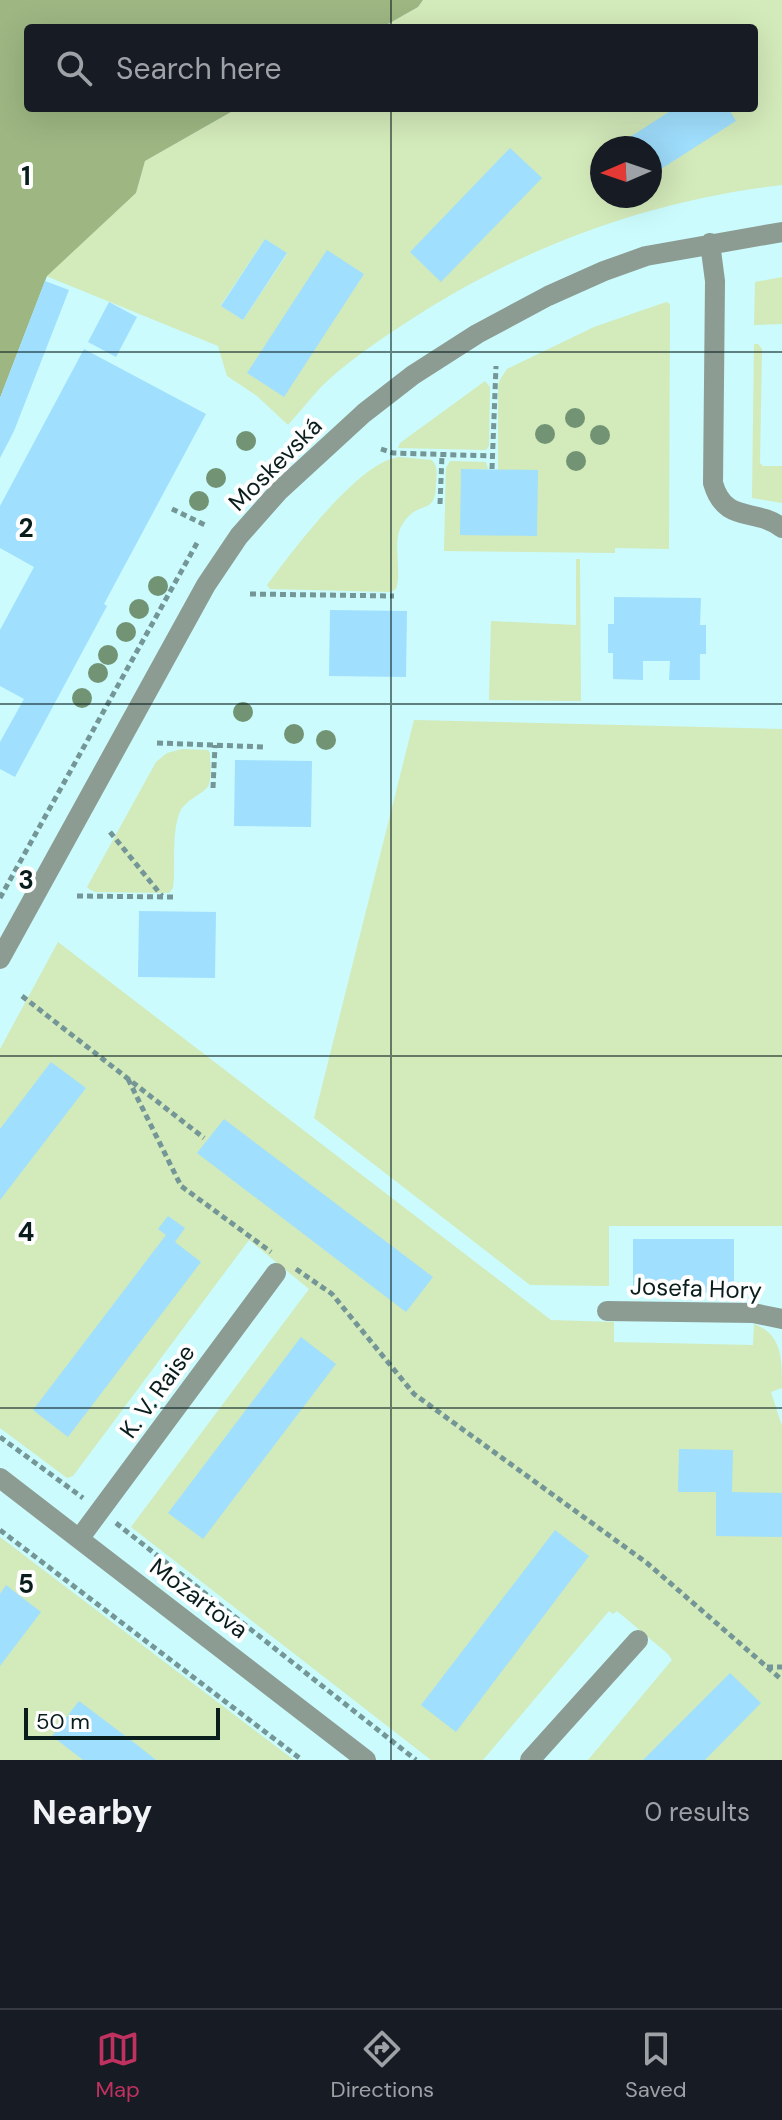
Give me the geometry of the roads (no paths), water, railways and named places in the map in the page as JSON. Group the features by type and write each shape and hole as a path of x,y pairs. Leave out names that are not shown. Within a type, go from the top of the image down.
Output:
{"street":[{"name":"Moskevská","path":"0,959 206,585 239,536 278,492 364,413 413,375 477,334 548,296 646,256 782,232"},
{"path":"710,243 715,281 713,483 722,504 734,512 767,520 782,528"},
{"name":"K. V. Raise","path":"79,1539 279,1263"},
{"name":"Josefa Hory","path":"607,1311 753,1313 782,1319"},
{"name":"Mozartova","path":"0,1478 366,1760"},
{"path":"530,1760 638,1640"}]}
